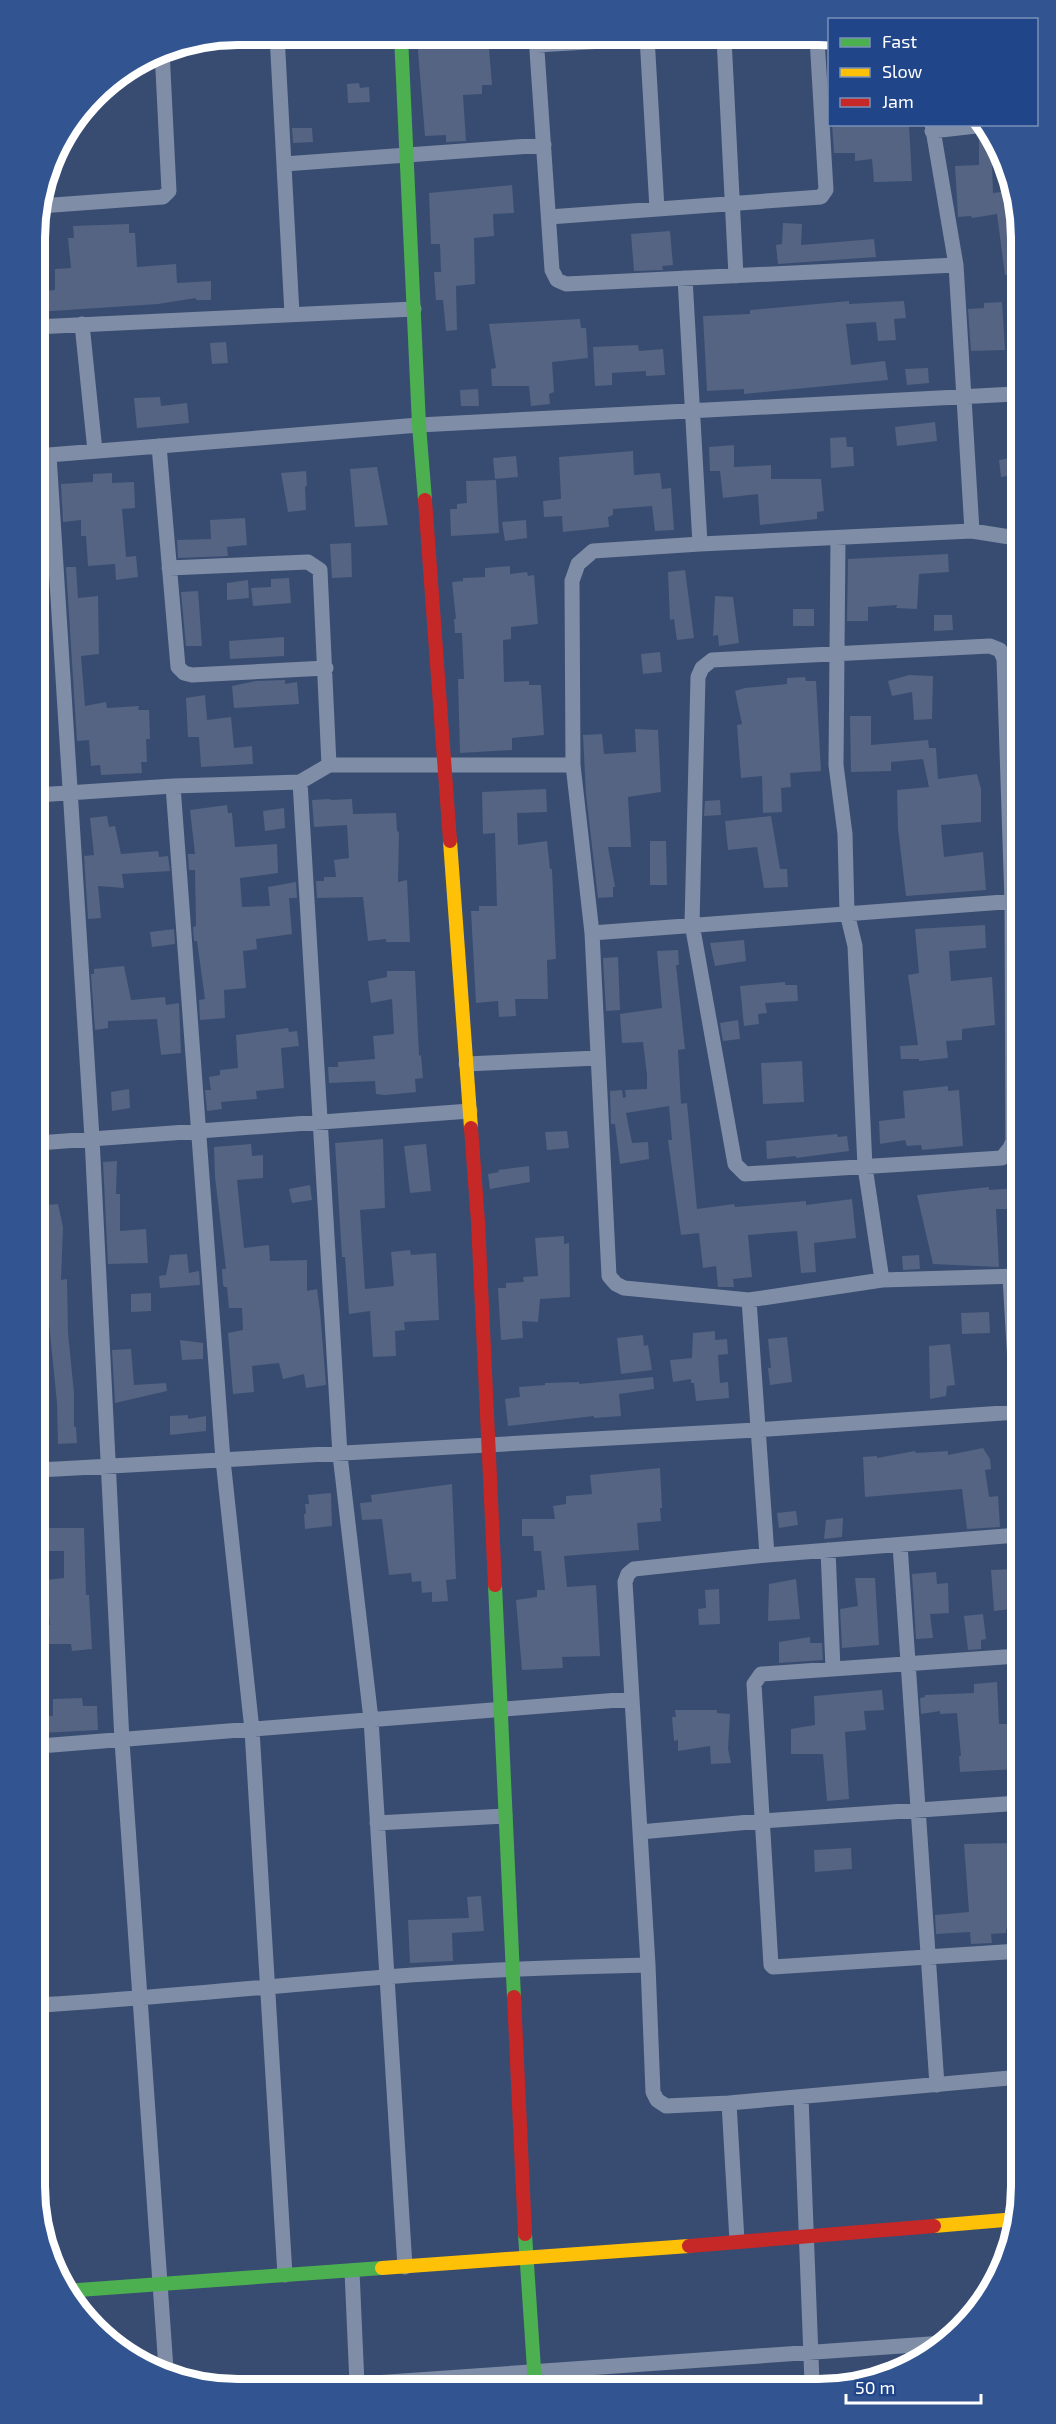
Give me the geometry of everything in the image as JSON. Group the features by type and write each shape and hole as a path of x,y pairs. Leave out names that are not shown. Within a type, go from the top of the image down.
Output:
{"street":[{"path":"277,45 292,314"},
{"path":"402,45 419,425 478,1222 526,2258 535,2378"},
{"path":"536,45 552,270 557,280 567,284 956,265"},
{"path":"647,45 657,209"},
{"path":"724,45 736,276"},
{"path":"549,217 821,196 826,190 817,45"},
{"path":"49,205 163,197 169,191 163,61"},
{"path":"967,126 932,128 956,265 972,531"},
{"path":"284,164 544,145"},
{"path":"685,278 700,543"},
{"path":"45,326 414,309"},
{"path":"82,324 95,451"},
{"path":"45,455 419,425 964,399 1011,394"},
{"path":"159,446 178,667 184,673 192,675 326,668"},
{"path":"45,493 69,793 92,1138 122,1741 166,2365"},
{"path":"1011,537 972,531 700,543 593,551 578,564 572,581 573,765 592,933 609,1276 616,1284 624,1288 749,1300 882,1280 1011,1276"},
{"path":"838,538 836,765 845,834 847,913 855,946 865,1167 882,1280"},
{"path":"169,568 308,562 320,570 329,765"},
{"path":"1011,813 1004,659 1000,650 990,646 712,660 702,668 698,677 692,924 735,1164 745,1174 1002,1158 1011,1146"},
{"path":"45,794 173,786 300,782 329,765 573,765"},
{"path":"300,782 340,1455 370,1719 405,2267"},
{"path":"173,786 223,1460 252,1730 285,2275"},
{"path":"592,933 1011,901"},
{"path":"466,1064 598,1058"},
{"path":"45,1142 198,1129 470,1111"},
{"path":"749,1300 756,1430 767,1555"},
{"path":"45,1470 340,1455 1011,1412"},
{"path":"1011,1536 767,1555 634,1569 628,1574 626,1582 653,2092 657,2100 666,2106 729,2103 1011,2079"},
{"path":"900,1545 936,2085"},
{"path":"828,1550 833,1669"},
{"path":"1011,1657 761,1674 754,1684 771,1965 773,1967 1011,1952"},
{"path":"45,1746 631,1699"},
{"path":"640,1832 1011,1804"},
{"path":"377,1823 505,1816"},
{"path":"45,2005 140,1999 387,1977 513,1969 648,1965"},
{"path":"801,2097 812,2379"},
{"path":"729,2103 737,2241"},
{"path":"76,2290 737,2241 807,2238 1007,2220"},
{"path":"351,2379 352,2271"},
{"path":"505,2379 811,2351 928,2344"}],"building":[{"path":"417,45 489,45 492,85 482,85 482,94 463,95 466,141 446,142 446,135 425,136"},
{"path":"359,83 360,88 369,87 370,102 348,103 347,84"},
{"path":"832,126 909,126 912,181 874,182 872,159 855,161 855,153 834,153"},
{"path":"292,128 312,128 313,142 293,143"},
{"path":"979,137 982,137 992,155 993,193 1005,192 1011,238 1011,275 1005,275 997,214 972,218 971,216 958,217 955,166 979,165"},
{"path":"512,185 514,213 493,214 494,236 474,238 475,284 456,286 457,330 446,331 443,300 436,300 434,272 441,272 440,244 431,244 429,193"},
{"path":"783,223 802,224 801,245 874,239 876,257 778,264 776,245 782,244"},
{"path":"129,224 129,233 135,233 137,267 176,264 177,283 211,281 211,300 196,300 196,298 158,304 45,311 45,291 55,290 55,269 71,268 68,238 74,238 73,226"},
{"path":"670,231 673,265 662,266 663,270 634,271 631,234"},
{"path":"849,301 849,304 904,301 906,318 894,319 896,340 878,341 876,322 846,324 851,365 885,361 888,380 744,394 744,389 707,391 703,316 750,314 750,310"},
{"path":"1002,302 1005,350 971,351 968,309 984,308 984,303"},
{"path":"580,319 581,328 586,328 588,358 552,362 554,392 549,394 550,404 531,406 529,386 492,386 491,369 496,368 489,324"},
{"path":"226,342 228,363 212,364 210,343"},
{"path":"638,345 639,351 663,349 665,375 646,376 646,371 612,373 612,385 595,386 593,347"},
{"path":"928,368 929,383 907,385 905,369"},
{"path":"478,389 479,406 461,406 460,390"},
{"path":"160,397 161,406 187,403 189,423 137,428 134,398"},
{"path":"935,422 937,441 897,446 895,427"},
{"path":"846,437 847,447 853,447 854,466 831,468 830,438"},
{"path":"734,445 734,467 771,465 771,479 821,479 824,511 817,512 817,519 760,525 758,494 723,498 720,471 710,471 709,447"},
{"path":"633,451 634,475 660,473 662,489 671,488 674,530 655,531 652,506 613,509 613,515 608,517 609,527 563,532 562,516 544,517 543,501 561,499 559,457"},
{"path":"516,456 518,477 495,479 493,458"},
{"path":"1011,458 1011,476 1001,477 999,460"},
{"path":"377,467 388,525 355,527 350,469"},
{"path":"306,471 306,510 288,512 281,473"},
{"path":"112,473 112,483 134,482 135,508 122,509 126,557 136,556 138,577 116,580 115,564 88,566 86,536 81,536 81,520 63,522 61,484 93,482 93,474"},
{"path":"496,480 499,533 451,536 450,509 457,509 457,504 467,503 466,481"},
{"path":"245,518 247,545 227,547 228,556 178,558 177,540 211,539 210,520"},
{"path":"526,520 527,538 505,541 502,522"},
{"path":"351,543 352,577 332,578 330,544"},
{"path":"948,554 949,572 919,574 917,609 896,608 897,605 868,607 868,621 847,621 848,559"},
{"path":"510,566 510,574 527,572 528,576 534,575 538,624 511,627 511,639 503,640 504,682 529,681 529,685 541,685 544,735 512,738 512,750 460,753 458,679 464,679 462,633 455,633 454,619 456,619 452,582 463,581 463,578 485,577 485,568"},
{"path":"66,567 76,567 78,598 98,596 99,654 81,656 85,706 106,702 107,708 139,706 138,710 149,710 150,739 146,739 147,762 141,762 142,773 101,775 100,765 91,766 89,740 77,741"},
{"path":"685,570 694,638 677,640 674,619 670,620 668,572"},
{"path":"289,578 291,603 253,606 251,588 271,587 271,579"},
{"path":"248,580 249,598 227,600 227,583"},
{"path":"198,591 202,646 186,646 181,592"},
{"path":"715,596 733,597 739,643 719,646 718,635 713,636"},
{"path":"793,609 814,609 814,626 793,626"},
{"path":"934,615 952,615 953,630 934,631"},
{"path":"284,637 284,656 230,659 229,641"},
{"path":"660,652 662,672 643,674 641,654"},
{"path":"909,675 933,676 932,719 914,720 912,692 892,696 888,681"},
{"path":"805,677 806,681 816,681 821,771 790,773 791,787 781,788 782,812 763,813 762,776 741,778 737,725 742,724 735,691 787,684 787,678"},
{"path":"285,680 285,684 297,682 299,704 234,708 232,686 256,681"},
{"path":"205,695 207,720 231,717 234,748 252,746 253,764 201,767 199,737 188,737 186,698"},
{"path":"850,716 871,716 871,745 928,740 929,748 936,748 938,779 977,774 981,789 981,822 941,825 944,857 983,852 986,890 906,896 898,829 897,790 929,787 923,759 891,762 891,771 851,772"},
{"path":"635,729 658,730 661,792 628,797 631,847 608,847 615,887 613,887 613,897 598,898 586,794 583,735 602,734 604,754 636,752"},
{"path":"546,789 547,812 517,813 518,845 547,841 550,869 552,869 556,959 547,960 548,999 515,999 516,1016 499,1017 498,1001 476,1003 471,911 479,911 479,906 497,906 495,833 483,834 482,792"},
{"path":"352,799 353,814 396,813 397,831 399,832 398,882 407,880 410,942 386,942 386,939 368,941 363,897 317,898 316,881 324,881 324,877 336,877 334,860 349,858 347,825 314,827 312,800"},
{"path":"720,800 721,815 704,816 705,801"},
{"path":"227,805 228,813 232,813 235,847 277,844 278,873 240,878 242,907 270,906 268,887 296,882 297,898 289,898 292,934 256,939 257,949 243,951 246,988 224,990 225,1018 200,1020 199,1000 205,999 197,941 194,941 195,870 189,870 188,854 195,854 190,810"},
{"path":"284,808 285,828 265,831 263,811"},
{"path":"107,816 109,827 115,826 121,854 158,851 159,857 168,856 170,871 122,874 124,888 98,886 101,918 88,919 84,856 94,855 90,818"},
{"path":"771,816 780,869 787,869 788,887 764,888 757,847 728,850 725,821"},
{"path":"650,841 666,841 667,885 650,885"},
{"path":"985,925 986,948 949,951 951,981 992,977 995,1025 962,1029 962,1040 946,1041 948,1058 919,1061 919,1059 901,1059 900,1046 918,1045 908,975 919,973 915,929"},
{"path":"174,929 175,944 152,947 150,932"},
{"path":"744,940 746,961 715,966 710,943"},
{"path":"678,950 679,965 676,965 685,1049 678,1050 681,1104 687,1103 697,1209 734,1204 735,1207 806,1201 806,1205 852,1199 856,1238 814,1243 816,1272 801,1273 797,1231 748,1235 752,1277 733,1279 734,1287 718,1287 716,1266 703,1268 699,1233 681,1235 668,1140 672,1140 669,1106 626,1113 632,1143 648,1142 649,1159 620,1164 615,1124 611,1124 610,1091 622,1090 623,1098 626,1097 625,1090 647,1089 647,1075 643,1042 622,1043 620,1014 662,1008 657,951"},
{"path":"618,957 620,1010 606,1011 603,958"},
{"path":"124,966 131,1000 165,997 166,1005 179,1003 181,1053 161,1055 157,1019 108,1021 108,1028 95,1030 91,974 94,974 94,969"},
{"path":"387,971 415,971 419,1056 421,1055 423,1078 415,1079 416,1092 376,1094 375,1081 329,1083 328,1067 338,1067 338,1062 375,1059 373,1036 394,1034 392,999 371,1003 368,981 387,977"},
{"path":"785,982 785,985 797,985 798,1001 765,1003 767,1013 758,1014 759,1024 744,1026 740,986"},
{"path":"738,1020 740,1039 723,1041 720,1023"},
{"path":"288,1028 289,1032 297,1031 299,1046 281,1048 284,1088 256,1091 257,1099 221,1102 222,1109 207,1111 205,1090 211,1090 209,1077 220,1075 220,1070 238,1068 236,1035"},
{"path":"802,1061 804,1102 763,1104 761,1063"},
{"path":"948,1086 948,1091 959,1090 963,1146 922,1150 921,1145 907,1146 905,1140 880,1144 879,1121 905,1118 903,1091"},
{"path":"129,1089 130,1108 112,1111 111,1092"},
{"path":"567,1131 569,1148 547,1150 545,1132"},
{"path":"837,1134 838,1137 847,1136 849,1151 796,1158 796,1156 767,1159 766,1141"},
{"path":"383,1139 385,1208 360,1210 365,1289 394,1286 391,1252 410,1250 411,1255 436,1253 439,1320 404,1322 405,1330 395,1331 396,1356 373,1357 370,1311 349,1314 345,1257 342,1257 335,1143"},
{"path":"251,1144 252,1156 263,1155 263,1178 237,1180 244,1248 269,1245 270,1261 307,1260 307,1291 317,1289 326,1385 306,1388 304,1374 283,1379 279,1363 252,1366 254,1392 233,1394 228,1333 243,1330 242,1308 229,1308 227,1287 223,1284 222,1269 226,1269 215,1177 214,1147"},
{"path":"426,1144 431,1191 410,1193 404,1146"},
{"path":"117,1161 116,1194 120,1194 120,1231 146,1229 148,1263 108,1264 103,1162"},
{"path":"529,1166 530,1182 490,1189 488,1174 499,1172 498,1170"},
{"path":"310,1185 312,1200 292,1203 289,1189"},
{"path":"989,1187 989,1190 1011,1188 1011,1209 996,1209 999,1267 933,1264 917,1195"},
{"path":"58,1204 63,1227 61,1280 67,1279 68,1333 77,1443 58,1444 57,1403 45,1283 45,1205"},
{"path":"564,1236 564,1244 569,1243 570,1297 540,1299 538,1322 522,1321 523,1338 501,1340 498,1288 506,1288 506,1283 524,1282 523,1277 538,1276 535,1238"},
{"path":"187,1254 189,1273 199,1271 200,1285 160,1288 159,1276 166,1275 170,1255"},
{"path":"919,1255 920,1269 903,1270 902,1256"},
{"path":"151,1293 151,1311 131,1312 131,1294"},
{"path":"989,1312 990,1333 962,1334 961,1313"},
{"path":"715,1331 715,1340 727,1339 728,1354 718,1355 720,1383 728,1382 729,1398 696,1401 694,1383 691,1383 691,1379 673,1382 670,1360 692,1358 693,1333"},
{"path":"643,1335 644,1346 648,1345 652,1370 621,1374 617,1338"},
{"path":"787,1337 792,1382 770,1385 768,1339"},
{"path":"180,1340 203,1343 203,1359 182,1360"},
{"path":"950,1344 955,1385 947,1386 946,1396 930,1399 929,1346"},
{"path":"131,1349 134,1385 166,1383 167,1391 115,1403 112,1350"},
{"path":"653,1377 654,1389 619,1394 621,1416 594,1418 594,1416 508,1426 505,1399 520,1397 519,1387 545,1385 545,1383 579,1382 579,1384"},
{"path":"188,1415 188,1419 206,1416 206,1431 170,1435 170,1416"},
{"path":"983,1448 990,1459 991,1469 985,1470 989,1497 998,1496 1000,1527 967,1529 962,1489 865,1497 863,1457 877,1456 877,1458 915,1451 916,1453 948,1451 948,1455"},
{"path":"660,1468 661,1521 637,1523 639,1550 564,1556 567,1587 596,1585 600,1656 562,1657 563,1668 522,1670 516,1600 537,1597 537,1590 545,1590 541,1551 534,1551 533,1536 522,1536 522,1519 555,1519 553,1506 566,1504 566,1496 592,1494 590,1475"},
{"path":"452,1484 456,1579 446,1580 448,1601 432,1602 432,1592 422,1593 421,1581 412,1582 411,1573 389,1575 382,1519 362,1520 360,1503 372,1502 371,1495"},
{"path":"331,1493 332,1526 305,1529 304,1514 306,1514 305,1504 309,1504 308,1495"},
{"path":"796,1511 798,1525 779,1528 777,1513"},
{"path":"843,1518 842,1537 824,1539 826,1520"},
{"path":"48,1528 84,1528 86,1595 89,1595 92,1649 72,1651 71,1644 48,1644 48,1625 50,1625 46,1580 64,1578 64,1551 48,1551"},
{"path":"1011,1569 1011,1609 994,1611 991,1570"},
{"path":"936,1572 937,1584 948,1583 949,1613 930,1614 933,1638 916,1639 912,1574"},
{"path":"855,1578 875,1578 879,1645 842,1648 840,1609 858,1606"},
{"path":"796,1579 800,1619 768,1621 769,1584"},
{"path":"719,1589 720,1624 699,1625 698,1609 706,1608 705,1590"},
{"path":"983,1614 986,1639 981,1640 981,1649 968,1650 964,1616"},
{"path":"810,1637 810,1643 822,1643 823,1660 779,1663 779,1642"},
{"path":"997,1682 999,1724 1011,1724 1011,1769 960,1772 959,1756 961,1756 957,1713 940,1714 940,1711 921,1714 920,1698 925,1695 974,1693 974,1684"},
{"path":"882,1690 884,1710 864,1711 866,1730 845,1732 849,1799 827,1801 823,1754 791,1754 791,1729 815,1725 814,1696"},
{"path":"82,1698 83,1706 97,1706 98,1730 45,1733 45,1716 53,1716 53,1699"},
{"path":"675,1710 717,1710 717,1713 730,1714 728,1749 731,1763 711,1764 710,1746 678,1751 678,1740 674,1741 672,1717 676,1717"},
{"path":"1011,1843 1011,1929 1006,1929 1006,1933 991,1934 992,1943 971,1944 970,1932 936,1934 935,1915 969,1912 964,1844"},
{"path":"851,1848 852,1869 815,1872 814,1850"},
{"path":"481,1896 484,1931 452,1933 453,1961 410,1963 408,1920 469,1918 467,1897"}],"traffic: fast":[{"path":"401,45 419,425 425,500"},
{"path":"495,1585 514,1997"},
{"path":"525,2234 535,2379"},
{"path":"76,2290 382,2268"}],"traffic: slow":[{"path":"450,841 471,1128"},
{"path":"934,2226 1007,2220"},
{"path":"382,2268 689,2246"}],"traffic: jam":[{"path":"425,500 450,841"},
{"path":"471,1128 478,1222 495,1585"},
{"path":"514,1997 525,2234"},
{"path":"689,2246 934,2226"}]}
